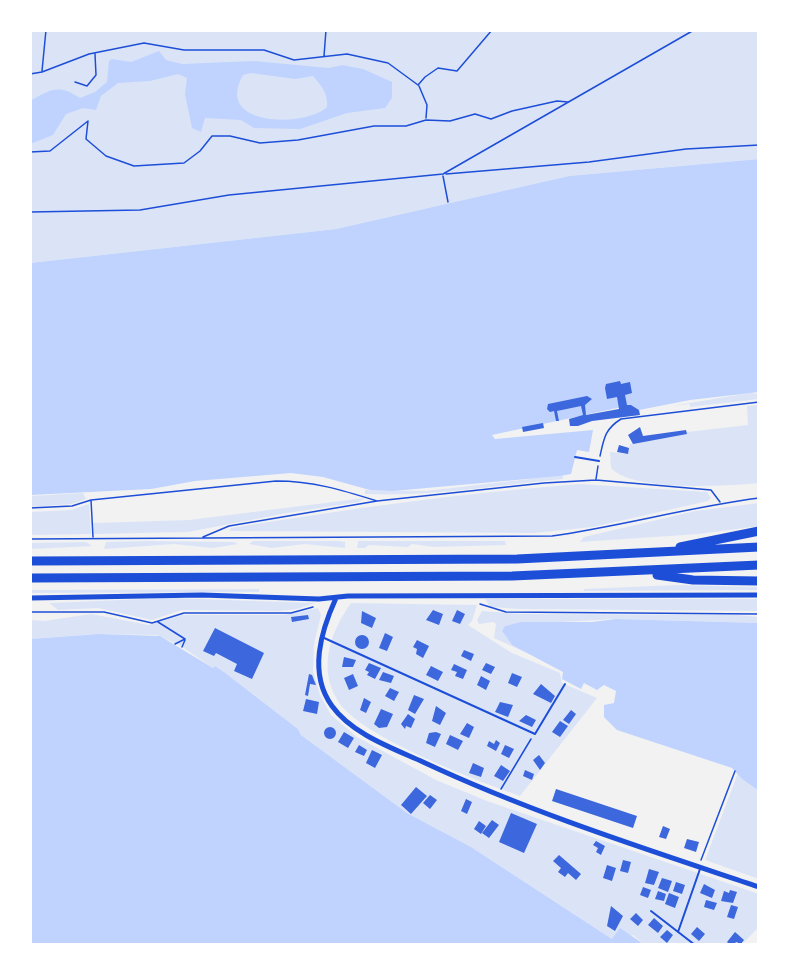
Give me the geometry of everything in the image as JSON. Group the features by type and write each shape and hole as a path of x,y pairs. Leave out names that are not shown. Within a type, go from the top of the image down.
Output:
{"highway":[{"path":"651,553 759,531"},
{"path":"30,561 416,560 651,553 759,547"},
{"path":"30,578 429,578 637,572 759,565"},
{"path":"637,572 693,580 759,581"}],"street":[{"path":"30,598 202,595 336,598 348,596 759,595"},
{"path":"336,598 322,636 319,653 322,686 331,705 346,722 383,744 497,795 759,887"}],"lane":[{"path":"575,457 599,461"},
{"path":"322,636 535,734 565,684"},
{"path":"678,932 699,867"},
{"path":"651,911 695,945"}],"path":[{"path":"42,72 46,30"},
{"path":"324,57 326,30"},
{"path":"418,86 424,77 438,68 457,71 492,30"},
{"path":"443,174 694,30"},
{"path":"30,74 42,72 97,52 144,43 184,50 264,50 294,60 347,54 388,63 418,86 427,105 426,120"},
{"path":"97,52 99,57"},
{"path":"75,82 87,86 96,75 97,52"},
{"path":"30,152 50,151 88,120 86,139 106,156 134,166 184,163 200,151 212,136 220,135 260,143 298,140 374,126 406,126 426,120 450,121 475,114 491,119 512,111 557,101 569,102"},
{"path":"30,212 140,210 229,195 588,162 686,149 759,145"},
{"path":"443,174 448,202"},
{"path":"596,480 604,433 621,420 759,402"},
{"path":"201,538 229,526 377,501 596,480 711,490 720,503"},
{"path":"30,508 72,506 91,500 276,481 307,481 346,490 377,501"},
{"path":"30,539 552,536 607,528 720,503 759,498"},
{"path":"91,500 93,537"},
{"path":"478,602 482,606 506,612 759,614"},
{"path":"45,603 48,612"},
{"path":"30,612 92,611 141,622 158,622 184,613 291,614 318,605"},
{"path":"158,622 185,639"},
{"path":"175,644 185,639"},
{"path":"182,647 185,639"},
{"path":"497,795 535,734"},
{"path":"699,867 735,771"}],"shaded area":[{"path":"30,30 759,30 759,159 569,176 336,229 30,263"},
{"path":"749,393 759,394 759,399 690,407 690,404 672,406"},
{"path":"759,405 759,483 704,486 659,484 622,476 611,468 610,452 628,454 630,444 687,432 748,425 747,406"},
{"path":"563,475 563,479 464,490 415,494 365,494 365,490 426,491"},
{"path":"580,484 707,492 711,498 708,501 593,527 534,533 229,531 231,528 405,502"},
{"path":"83,493 86,499 72,504 30,507 30,496"},
{"path":"365,498 359,502 188,532 94,534 93,523 189,520"},
{"path":"759,503 759,526 699,534 580,542 584,537 695,511"},
{"path":"89,504 91,534 30,535 30,512 71,510"},
{"path":"253,541 339,541 345,542 345,548 305,544 272,548 249,544"},
{"path":"358,541 505,541 506,545 434,547 412,544 408,547 369,545 365,548 357,548"},
{"path":"86,542 92,546 30,549 30,543"},
{"path":"106,542 234,542 238,544 213,548 174,544 104,549"},
{"path":"677,585 759,587 759,590 584,591 584,589"},
{"path":"259,589 259,592 30,593 30,590"},
{"path":"169,598 315,603 297,609 279,611 182,610 152,620 98,608 58,610 49,603"},
{"path":"485,599 759,599 759,611 519,609 490,607"},
{"path":"351,603 477,605 472,621 468,625 512,653 560,673 562,683 597,698 520,796 477,780 394,743 350,715 338,701 328,676 329,650 338,625"},
{"path":"318,608 321,615 314,644 313,671 320,695 331,715 357,737 436,780 487,801 759,894 759,927 741,945 645,945 633,935 612,939 471,847 407,813 301,735 298,729 224,672 215,666 213,668 181,646 157,635 95,634 30,639 30,620 44,621 91,614 149,625 182,615 284,615"},
{"path":"482,611 520,614 738,615 759,617 759,623 616,619 508,625 502,631 512,645 533,654 531,655 494,638 496,624 493,622 479,624 477,620"},
{"path":"738,773 742,779 759,791 759,879 705,860"}],"water":[{"path":"159,51 166,60 182,64 254,61 329,68 342,65 363,69 392,82 392,98 385,108 347,113 300,129 254,128 241,120 205,118 201,132 192,128 185,94 187,78 178,74 150,81 118,83 101,96 96,110 83,108 66,114 53,135 30,144 30,101 55,90 66,91 80,98 95,92 107,82 109,61 112,59 131,62","holes":["251,73 295,79 313,76 324,90 327,107 316,114 284,120 251,114 241,105 237,92 243,75"]},
{"path":"759,159 759,392 690,400 639,410 631,405 492,435 495,439 593,430 589,452 577,450 571,474 560,476 393,491 370,490 323,477 291,473 195,481 151,489 30,495 30,263 336,229 569,176"},
{"path":"616,619 759,623 759,791 742,779 732,768 617,730 604,717 604,705 614,703 616,691 604,685 597,690 584,683 581,689 562,679 563,672 512,645 502,631 505,626 521,622 592,622"},
{"path":"98,634 160,636 213,668 215,666 298,729 301,735 407,813 471,847 612,939 620,928 645,945 30,945 30,639"}],"building":[{"path":"620,381 621,384 630,382 632,393 625,395 627,405 639,410 640,415 570,426 569,419 583,415 581,406 557,411 559,421 556,421 554,411 550,412 547,409 548,404 587,396 592,399 585,405 586,415 619,409 617,397 607,399 605,388 606,384"},
{"path":"543,423 544,428 523,432 522,427"},
{"path":"640,427 643,436 686,430 687,434 633,444 628,435"},
{"path":"619,445 629,448 628,454 617,452"},
{"path":"433,610 443,614 439,625 426,620"},
{"path":"457,610 465,614 460,624 452,621"},
{"path":"362,611 376,618 372,628 361,623"},
{"path":"308,615 309,619 292,622 291,617"},
{"path":"215,628 264,653 252,679 234,671 237,664 216,653 214,656 203,651"},
{"path":"385,633 393,637 387,651 379,648"},
{"path":"362,635 367,637 369,642 367,647 362,649 357,647 355,642 357,637"},
{"path":"417,640 429,646 423,658 416,654 417,649 413,647"},
{"path":"464,650 474,654 471,661 461,656"},
{"path":"344,657 356,660 353,667 342,667"},
{"path":"369,663 381,668 375,679 367,675 369,672 365,670"},
{"path":"486,663 495,667 491,674 482,670"},
{"path":"454,664 467,670 463,679 455,676 457,672 451,670"},
{"path":"431,666 443,672 438,681 426,675"},
{"path":"383,672 394,676 391,683 379,680"},
{"path":"512,673 522,677 517,687 508,683"},
{"path":"309,674 312,675 316,685 310,684 308,696 305,695"},
{"path":"353,674 358,686 349,690 344,678"},
{"path":"481,676 490,681 486,690 477,685"},
{"path":"541,684 555,696 551,703 533,694"},
{"path":"390,688 399,692 394,701 385,696"},
{"path":"414,695 424,699 415,714 408,710"},
{"path":"364,698 371,702 366,713 360,710"},
{"path":"306,699 319,702 317,714 303,711"},
{"path":"500,702 513,705 508,717 495,712"},
{"path":"436,706 446,713 440,725 432,721"},
{"path":"381,709 393,714 387,727 379,728 374,724"},
{"path":"571,710 576,714 569,724 563,720"},
{"path":"408,714 415,719 411,728 406,726 405,729 401,724"},
{"path":"526,715 536,720 532,727 519,721"},
{"path":"560,721 568,726 560,737 552,732"},
{"path":"467,723 474,727 469,738 460,734"},
{"path":"332,727 336,733 332,739 328,739 324,731"},
{"path":"344,732 354,738 348,748 338,742"},
{"path":"429,733 441,734 435,747 426,743"},
{"path":"450,735 463,741 458,750 446,744"},
{"path":"496,740 500,743 496,751 487,746 489,741 494,744"},
{"path":"359,745 367,750 364,756 355,752"},
{"path":"505,745 514,749 509,758 501,754"},
{"path":"372,750 382,755 375,768 366,763"},
{"path":"539,755 545,763 540,770 533,760"},
{"path":"473,763 484,768 481,777 469,773"},
{"path":"501,765 510,771 503,781 494,776"},
{"path":"525,770 534,774 532,780 523,776"},
{"path":"416,787 427,796 411,814 401,805"},
{"path":"556,789 637,816 633,828 552,801"},
{"path":"430,795 437,800 430,809 423,803"},
{"path":"466,799 472,802 467,814 461,811"},
{"path":"511,813 537,824 524,853 499,842"},
{"path":"492,820 499,825 489,838 482,833"},
{"path":"479,821 486,826 481,834 474,829"},
{"path":"663,826 670,829 666,839 659,837"},
{"path":"687,839 699,842 696,852 684,848"},
{"path":"596,841 605,846 601,855 596,852 598,848 593,845"},
{"path":"559,855 581,874 576,880 568,873 565,877 558,872 561,868 553,861"},
{"path":"623,860 631,862 628,873 620,871"},
{"path":"607,865 616,868 612,881 603,878"},
{"path":"649,869 659,872 654,885 645,883"},
{"path":"662,878 672,881 668,892 658,888"},
{"path":"676,882 685,885 682,894 673,891"},
{"path":"704,884 715,890 712,898 700,893"},
{"path":"643,887 651,890 648,898 640,895"},
{"path":"730,890 737,892 733,903 721,901 724,891 729,893"},
{"path":"658,891 666,894 664,901 655,899"},
{"path":"669,893 679,897 675,908 665,904"},
{"path":"706,900 717,903 714,910 704,907"},
{"path":"731,905 738,907 734,919 727,917"},
{"path":"611,906 623,916 615,931 607,926"},
{"path":"636,913 643,920 638,926 630,919"},
{"path":"654,918 663,926 658,933 648,925"},
{"path":"697,927 705,934 699,941 691,934"},
{"path":"667,930 673,935 667,943 660,937"},
{"path":"735,932 744,940 740,945 737,942 730,945 727,942"}]}
